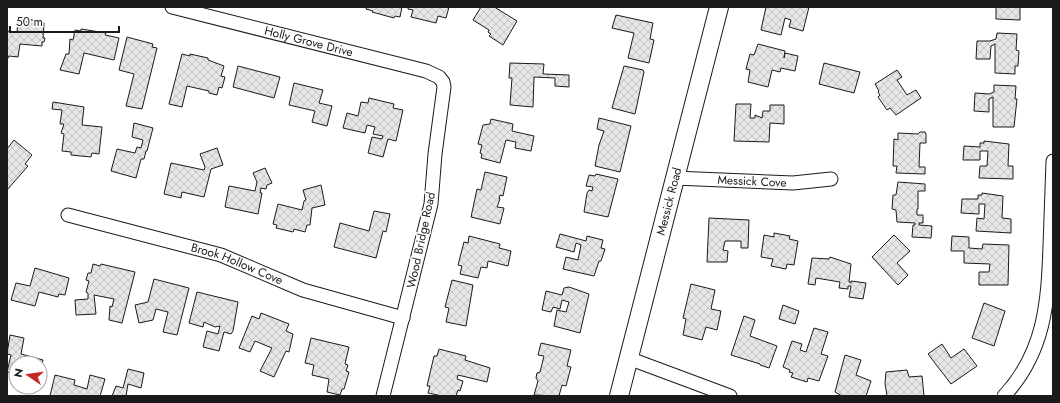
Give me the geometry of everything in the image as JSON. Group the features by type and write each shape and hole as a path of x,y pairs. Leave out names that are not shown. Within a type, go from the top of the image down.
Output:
{"street":[{"name":"Holly Grove Drive","path":"172,7 426,71 439,77 443,82"},
{"name":"Messick Road","path":"619,396 719,7"},
{"name":"Wood Bridge Road","path":"383,396 431,204 437,133 444,94 443,82"},
{"path":"1004,396 1014,386 1033,352 1045,315 1049,272 1053,161"},
{"name":"Messick Cove","path":"674,178 794,183 830,179"},
{"name":"Brook Hollow Cove","path":"68,215 221,255 303,290 403,318"},
{"path":"628,358 730,396"}],"building":[{"path":"367,7 402,7 400,17 395,16 394,18 372,12 373,11 366,9"},
{"path":"408,7 449,7 446,18 438,16 436,23 411,17 413,10 408,9"},
{"path":"481,7 497,7 496,8 517,21 503,45 489,36 491,34 488,32 489,30 473,20"},
{"path":"766,7 809,7 803,31 789,27 791,20 785,18 781,35 761,30"},
{"path":"996,7 1020,7 1020,20 996,19"},
{"path":"616,15 653,23 650,39 654,40 649,63 628,58 634,33 612,28"},
{"path":"28,19 44,23 43,38 45,38 44,42 42,42 42,46 20,44 18,57 9,56 7,60 7,31 17,32 18,21 28,22"},
{"path":"81,29 106,33 105,35 119,38 114,60 84,53 79,74 60,70 66,54 69,54 70,39 73,40 75,30 81,31"},
{"path":"997,33 1017,34 1016,50 1019,51 1018,66 1015,66 1015,74 995,73 995,44 991,46 990,59 976,59 977,41 990,41 996,39"},
{"path":"127,37 153,44 152,47 157,48 142,109 126,106 134,74 119,70"},
{"path":"758,44 785,51 784,58 785,53 798,56 795,71 781,68 780,72 772,70 768,87 748,82 750,70 746,69 750,54 754,55"},
{"path":"182,54 190,56 190,54 208,58 208,60 224,66 221,76 225,77 222,88 219,87 217,95 209,93 209,91 187,86 182,107 169,104"},
{"path":"510,63 544,64 543,74 569,75 569,87 555,86 555,78 534,77 533,107 510,105 512,78 509,78"},
{"path":"824,63 860,72 854,93 819,84"},
{"path":"238,66 280,77 274,98 233,87"},
{"path":"624,66 643,70 644,72 635,114 612,108"},
{"path":"897,70 902,77 897,80 907,95 916,90 921,98 896,115 890,108 887,110 878,97 880,95 875,84"},
{"path":"294,83 323,90 319,103 332,106 327,126 312,122 315,111 289,105"},
{"path":"994,85 1016,86 1015,99 1017,99 1014,127 993,127 993,97 989,99 989,112 974,111 975,93 989,94 994,92"},
{"path":"369,98 394,104 393,108 403,110 396,141 388,139 383,157 368,153 372,137 382,139 383,136 373,134 375,127 367,125 365,133 343,128 347,113 358,116 361,102 368,103"},
{"path":"53,102 84,107 82,125 102,127 99,154 92,153 91,157 71,155 71,152 62,151 64,134 61,133 64,124 60,124 62,110 52,109"},
{"path":"736,104 751,104 750,118 755,118 755,115 762,118 763,111 770,111 770,105 784,105 784,124 770,123 769,142 734,141"},
{"path":"599,118 631,126 620,172 595,166 599,145 604,131 597,129"},
{"path":"491,119 513,124 512,131 534,136 531,151 515,148 516,142 506,140 500,163 481,158 482,154 480,153 482,145 478,144 483,125 490,124"},
{"path":"134,123 153,128 147,151 144,159 141,159 136,178 111,171 117,149 135,153 137,147 141,148 143,140 132,137"},
{"path":"920,132 925,132 926,134 926,143 920,143 919,167 925,167 925,174 896,173 897,166 893,166 894,139 898,140 898,133 918,134"},
{"path":"14,140 32,155 25,164 28,166 7,190 7,149"},
{"path":"984,141 1009,144 1008,166 1013,166 1013,179 979,178 980,166 987,166 988,151 980,151 980,160 963,160 964,146 980,147 980,143 984,143"},
{"path":"217,148 223,165 211,169 204,197 182,192 181,198 164,194 171,163 204,170 205,167 200,154"},
{"path":"265,168 272,183 267,185 266,189 261,188 260,193 262,193 258,214 225,207 229,186 255,191 257,182 253,173"},
{"path":"485,172 507,177 503,196 500,195 497,207 504,208 500,224 471,217 477,189 481,190"},
{"path":"596,174 618,179 608,217 584,212 587,193 589,190 592,191 593,187 586,186 589,175 595,176"},
{"path":"898,182 925,184 925,191 918,191 917,215 923,215 923,223 919,223 919,225 932,226 931,238 912,237 913,225 915,225 915,223 897,222 896,210 892,209 893,195 896,195"},
{"path":"321,185 325,205 312,208 310,225 307,225 305,232 294,229 293,232 276,228 277,225 273,224 278,204 302,210 304,201 306,200 303,190"},
{"path":"982,193 1003,196 1002,218 1011,219 1011,233 976,231 977,218 984,219 985,204 979,204 979,214 961,213 962,199 978,199 978,195 982,195"},
{"path":"374,211 390,214 386,232 383,231 376,258 334,247 340,223 369,231"},
{"path":"709,218 749,220 748,248 741,248 741,241 725,241 723,250 728,251 727,262 707,262"},
{"path":"774,233 790,236 789,239 798,241 794,265 787,264 786,269 771,266 773,259 761,257 764,235 774,237"},
{"path":"560,234 586,241 587,236 603,240 601,248 605,249 594,276 563,269 566,257 578,260 581,245 576,243 574,252 556,247"},
{"path":"894,235 910,251 897,263 908,275 898,285 872,257"},
{"path":"469,236 500,244 499,248 511,251 508,266 488,261 487,268 481,267 478,278 460,274 462,266 458,265 464,242 468,243"},
{"path":"952,236 969,237 969,248 982,249 983,244 1009,245 1008,285 979,285 979,272 989,272 990,264 964,263 964,251 951,251"},
{"path":"830,257 851,264 849,282 866,283 863,299 849,297 851,286 848,286 848,289 839,288 840,282 816,278 815,285 808,284 812,258 829,259"},
{"path":"93,264 100,266 101,264 135,272 122,323 109,320 110,306 112,307 114,299 94,295 96,314 76,315 75,300 88,299 88,293 86,292 89,281 86,280 88,273 91,273"},
{"path":"35,268 69,278 65,295 59,294 58,297 39,292 35,306 11,300 16,283 30,286"},
{"path":"154,279 189,288 177,335 163,332 168,312 156,309 153,320 139,323 135,305 148,302"},
{"path":"452,280 473,285 466,326 446,322 449,308 445,307"},
{"path":"691,284 715,290 711,309 721,311 717,330 706,327 702,340 683,335 686,319 683,318"},
{"path":"569,287 589,294 580,333 554,326 557,310 566,312 569,302 562,300 560,309 553,307 551,312 542,310 546,291 562,295 564,288"},
{"path":"197,292 238,302 233,331 231,334 224,332 219,351 203,347 207,331 218,334 220,326 215,327 204,322 203,327 189,323"},
{"path":"984,303 1005,311 994,346 972,338"},
{"path":"783,305 799,311 795,324 779,319"},
{"path":"261,313 289,324 286,331 293,334 289,352 286,351 274,377 260,371 272,348 255,341 250,352 239,348 252,316 259,319"},
{"path":"744,316 755,320 750,336 777,346 769,368 731,355"},
{"path":"814,328 828,332 821,354 828,356 819,381 808,378 807,382 791,377 793,373 789,372 790,370 783,367 792,341 802,344 800,350 806,352"},
{"path":"10,335 24,338 21,354 25,355 7,354"},
{"path":"311,338 349,347 345,364 348,365 346,371 349,372 344,389 342,389 340,395 327,392 329,379 312,375 314,365 305,363"},
{"path":"541,343 571,350 567,366 571,367 566,386 562,385 559,396 534,395 538,381 536,378 537,373 540,372 544,356 538,355"},
{"path":"942,344 951,358 964,349 977,366 951,384 928,354"},
{"path":"439,349 466,356 465,360 490,368 487,382 458,375 457,379 463,381 460,391 458,390 456,396 442,396 428,393 430,386 427,386 434,356 437,356"},
{"path":"845,355 861,360 856,375 871,381 866,396 842,396 835,392"},
{"path":"128,369 144,373 141,388 128,384 126,396 112,396 116,386 123,388"},
{"path":"907,370 909,377 922,376 924,396 887,396 885,383 886,372"},
{"path":"55,375 75,380 74,385 87,389 90,375 105,379 100,396 50,396"}]}
